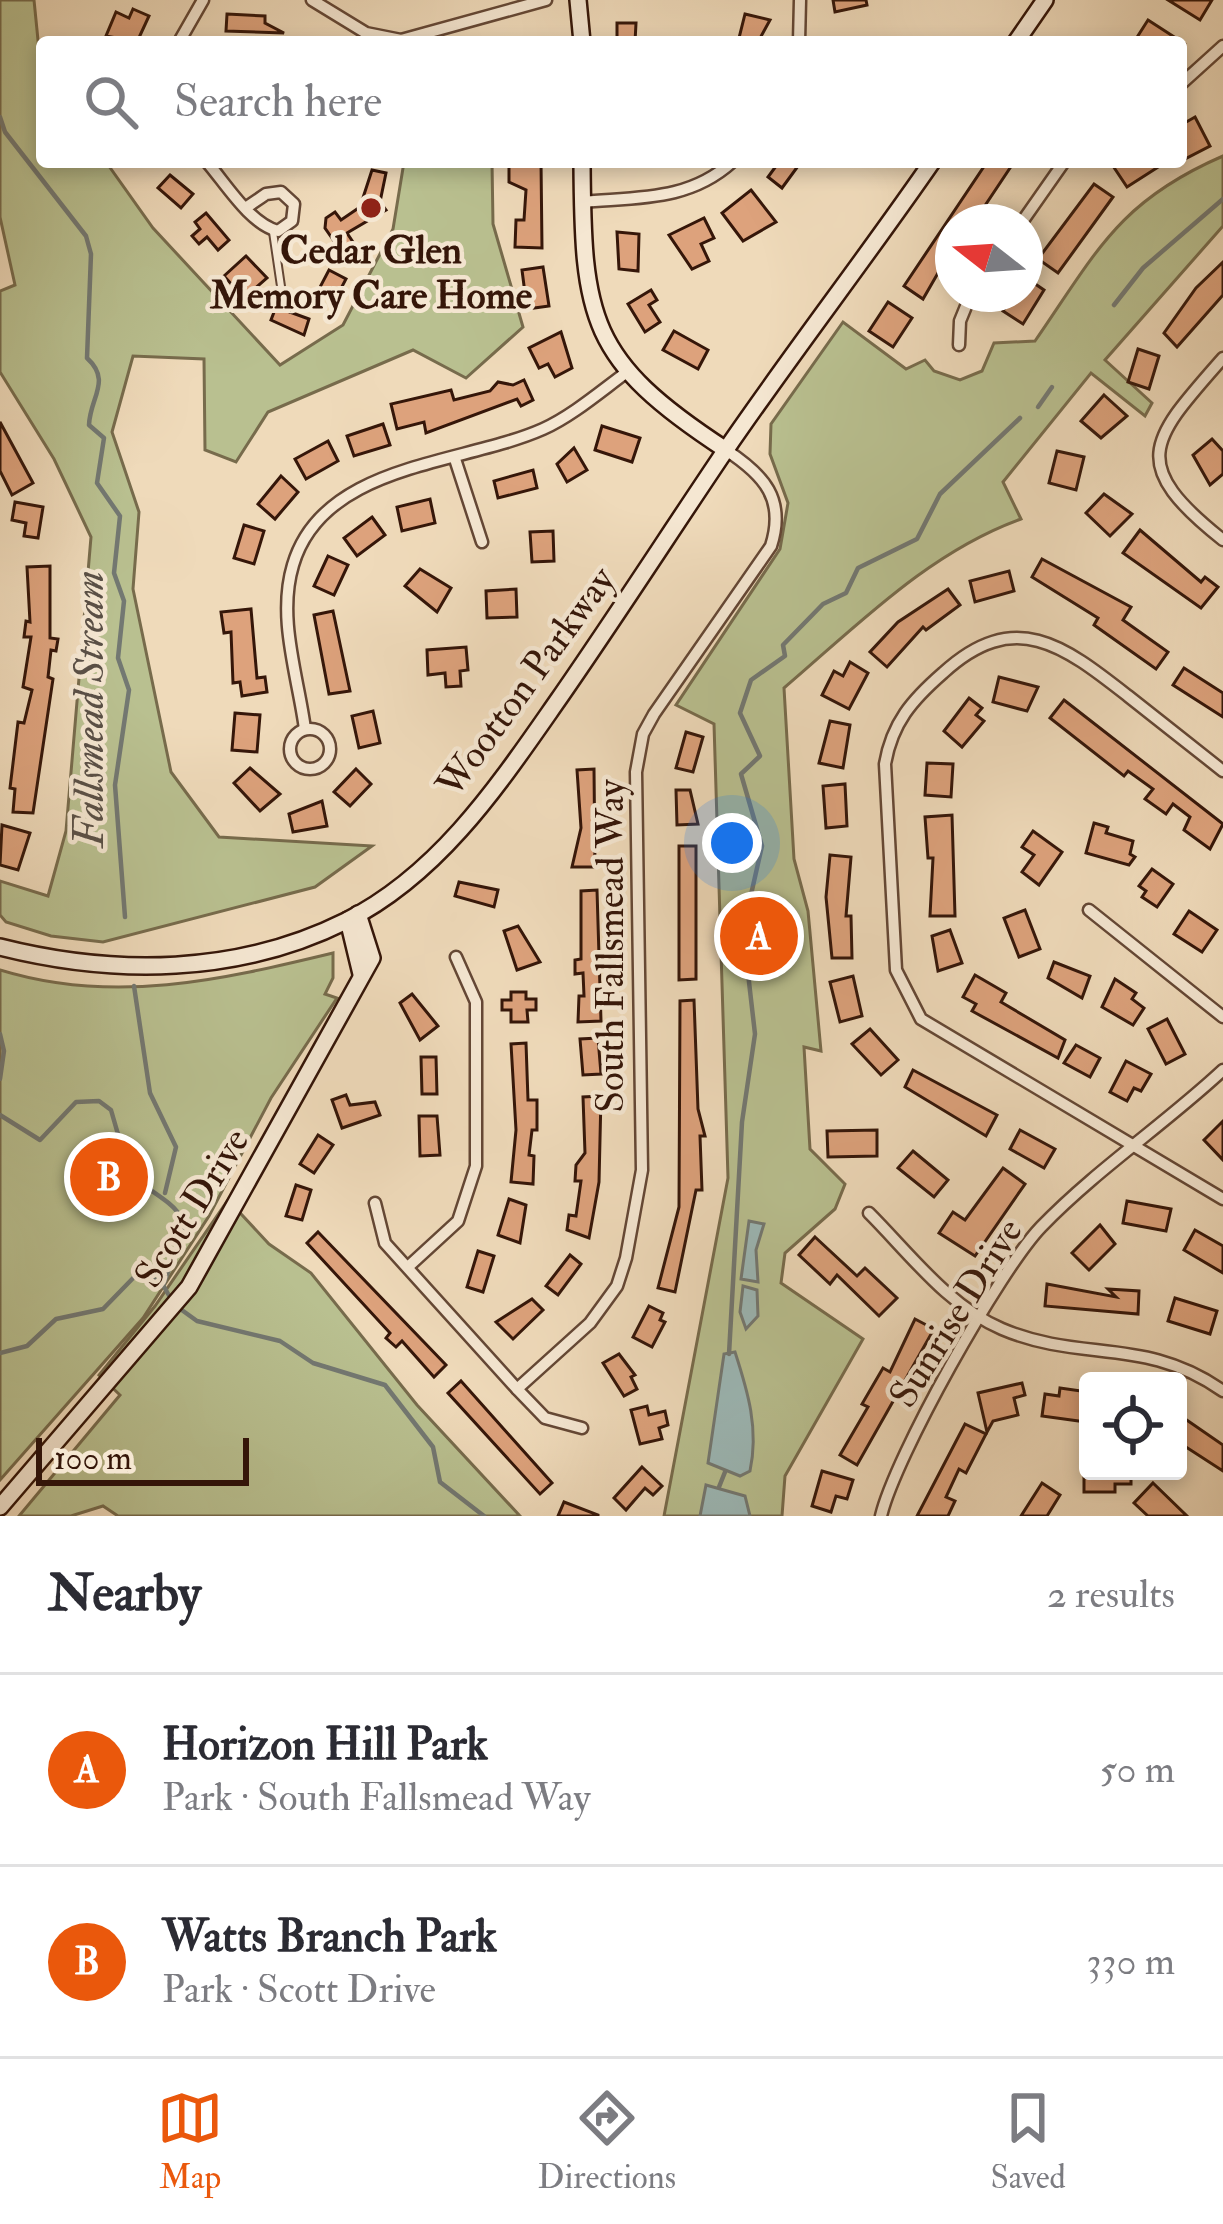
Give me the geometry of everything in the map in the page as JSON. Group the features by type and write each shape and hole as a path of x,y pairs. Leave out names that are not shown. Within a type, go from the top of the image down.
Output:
{"main road":[{"path":"578,0 581,36"},
{"path":"1020,36 1045,0"},
{"path":"582,168 589,302 628,372 676,417 726,450"},
{"name":"Wootton Parkway","path":"0,947 100,966 197,965 264,952 353,917 407,881 482,808 726,450 928,168"},
{"name":"Scott Drive","path":"0,1508 189,1287 372,958 353,917"}],"street":[{"path":"182,36 203,0"},
{"path":"312,0 366,33 381,36"},
{"path":"416,36 546,0"},
{"path":"799,36 800,0"},
{"path":"1187,79 1223,46"},
{"path":"212,168 247,207 272,229 292,221 294,204 281,192 266,194 247,207"},
{"path":"583,202 673,195 698,187 725,168"},
{"path":"1035,204 1060,168"},
{"path":"959,345 964,312"},
{"path":"1223,358 1166,427 1158,452 1162,482 1177,504 1223,540"},
{"path":"305,729 286,616 292,565 308,532 361,488 545,428 628,372"},
{"name":"South Fallsmead Way","path":"517,1389 590,1323 617,1286 626,1258 642,1170 636,772 643,734 771,546 778,523 776,495 755,470 726,450"},
{"path":"455,459 482,542"},
{"path":"1223,772 1076,655 1035,638 1014,638 968,650 909,704 890,739 885,764 896,970 921,1019 1223,1198"},
{"path":"1089,910 1223,1017"},
{"path":"409,1266 458,1221 476,1166 476,1002 456,957"},
{"name":"Sunrise Drive","path":"881,1516 909,1448 982,1318 1039,1230 1223,1070"},
{"path":"375,1203 385,1243 517,1389 545,1418 582,1428"},
{"path":"868,1213 954,1299 982,1318 1040,1342 1162,1357 1223,1391"}],"lane":[{"path":"272,229 283,299"}],"green space":[{"path":"0,0 34,0 36,168 110,168 153,228 280,365 343,325 393,229 403,168 492,168 493,224 523,327 466,378 413,350 268,412 236,462 205,450 204,359 133,356 112,432 139,512 133,589 171,772 219,837 372,846 315,887 103,942 51,936 6,922 0,915 0,881 48,896 66,831 91,537 54,459 0,372 0,291 15,285 0,217"},
{"path":"1223,156 1223,226 1105,360 1152,403 1145,416 1091,373 1003,482 1021,519 925,570 784,688 794,859 808,911 821,1051 804,1047 810,1149 845,1184 835,1209 785,1253 781,1283 863,1339 785,1476 782,1516 664,1516 728,1178 714,724 676,705 780,549 788,503 770,454 771,424 843,322 906,369 925,360 934,371 960,380 982,371 994,343 1035,341 1094,255 1134,211 1158,191"},
{"path":"333,953 333,978 325,994 337,998 271,1098 209,1216 143,1318 0,1480 0,970 84,986 167,985"},
{"path":"228,1200 269,1244 311,1273 417,1405 520,1516 118,1516 103,1506 71,1516 19,1516 120,1395 99,1375 155,1306"}],"water":[{"path":"749,1221 764,1224 756,1250 758,1282 741,1279"},
{"path":"743,1286 757,1290 758,1316 746,1329 740,1312"},
{"path":"735,1352 753,1425 750,1471 740,1476 708,1463 724,1354"},
{"path":"706,1485 745,1496 750,1516 700,1516"}],"building":[{"path":"833,0 866,0 867,5 835,12"},
{"path":"1168,0 1212,0 1200,20"},
{"path":"133,9 149,16 140,36 106,36 116,12 129,18"},
{"path":"227,14 265,16 265,23 284,33 226,31"},
{"path":"745,14 770,20 761,36 740,36"},
{"path":"1148,20 1173,36 1138,36"},
{"path":"617,23 636,23 635,36 617,36"},
{"path":"1195,117 1210,146 1187,158 1187,122"},
{"path":"509,168 541,168 542,248 515,247 516,220 524,220 526,190 509,182"},
{"path":"775,168 797,168 782,188 768,177"},
{"path":"983,168 1010,168 986,204 959,204"},
{"path":"1114,168 1157,168 1127,187"},
{"name":"Cedar Glen Memory Care Home","path":"372,170 386,173 380,202 386,210 347,233 353,242 336,244 325,228 326,218 335,212 341,220 360,207"},
{"path":"170,175 193,194 181,208 158,188"},
{"path":"1094,184 1113,197 1058,273 1043,262 1043,252"},
{"path":"751,190 776,222 743,241 722,213"},
{"path":"206,213 229,240 218,250 207,237 199,244 192,236 200,229 195,222"},
{"path":"704,218 714,238 701,244 709,261 692,269 669,235"},
{"path":"617,232 639,234 638,271 619,269"},
{"path":"935,240 935,278 923,299 904,286"},
{"path":"246,256 267,278 244,298 224,276"},
{"path":"1223,262 1223,295 1177,347 1164,333 1196,288"},
{"path":"543,267 549,306 527,309 522,270"},
{"path":"329,270 346,279 336,298 319,289"},
{"path":"651,290 657,300 649,305 660,322 645,332 628,304"},
{"path":"888,302 912,318 893,347 869,331"},
{"path":"276,307 309,319 304,335 271,320"},
{"path":"1005,312 1030,312 1023,324"},
{"path":"674,331 708,350 698,369 663,350"},
{"path":"561,332 572,368 555,377 548,364 539,368 529,348"},
{"path":"1138,349 1159,356 1149,389 1128,382"},
{"path":"524,380 533,400 521,406 517,399 426,433 424,422 397,429 391,404 451,390 454,400 490,391 498,382 513,385"},
{"path":"1104,395 1127,416 1101,438 1081,421"},
{"path":"0,422 33,483 12,495 0,471"},
{"path":"383,424 390,445 354,456 347,436"},
{"path":"602,426 640,438 632,462 595,450"},
{"path":"1212,439 1223,451 1223,474 1210,485 1193,455"},
{"path":"328,441 338,461 306,479 295,459"},
{"path":"574,448 587,470 567,482 557,464"},
{"path":"1057,451 1084,457 1076,490 1049,483"},
{"path":"533,470 537,488 498,498 494,481"},
{"path":"281,476 298,492 275,519 258,504"},
{"path":"1104,494 1132,514 1110,536 1086,513"},
{"path":"430,499 435,523 402,531 397,507"},
{"path":"15,502 43,507 38,538 24,536 26,523 12,520"},
{"path":"372,517 385,535 357,556 344,538"},
{"path":"244,525 264,531 254,564 234,558"},
{"path":"1140,530 1201,582 1205,577 1218,587 1201,608 1123,553"},
{"path":"553,531 554,561 532,562 530,532"},
{"path":"328,556 348,565 334,595 314,586"},
{"path":"1042,559 1131,607 1123,620 1168,652 1156,669 1094,625 1098,618 1032,577"},
{"path":"50,566 50,638 58,639 56,651 51,650 48,677 53,679 33,813 13,812 15,789 10,788 18,722 24,723 32,690 23,687 31,637 24,637 26,621 30,622 27,567"},
{"path":"420,569 451,588 437,612 405,586"},
{"path":"1009,571 1014,591 975,602 970,581"},
{"path":"516,589 517,617 487,618 486,591"},
{"path":"948,589 960,605 926,630 923,627 887,667 870,652 898,622"},
{"path":"251,609 257,678 265,677 267,692 242,696 240,682 233,683 231,632 224,633 221,612"},
{"path":"333,611 350,691 329,694 314,615"},
{"path":"466,647 468,670 460,671 461,686 446,687 445,673 428,675 427,650"},
{"path":"850,662 868,673 849,709 822,695 834,671 843,676"},
{"path":"1184,668 1223,693 1223,717 1173,685"},
{"path":"999,677 1038,687 1027,711 993,702"},
{"path":"969,698 982,708 976,715 984,721 962,747 944,731"},
{"path":"1064,700 1223,824 1210,849 1184,830 1190,817 1173,804 1166,814 1145,799 1153,789 1128,771 1124,776 1050,718"},
{"path":"373,711 380,743 359,748 352,716"},
{"path":"235,713 260,715 257,752 232,750"},
{"path":"830,721 850,725 843,768 819,763"},
{"path":"686,732 703,737 693,772 676,768"},
{"path":"927,763 953,764 951,797 925,795"},
{"path":"250,768 280,794 260,811 234,783"},
{"path":"356,769 371,784 350,806 334,792"},
{"path":"594,769 595,867 572,867 581,828 577,770"},
{"path":"845,784 847,826 826,828 823,786"},
{"path":"676,790 690,790 698,824 677,825"},
{"path":"322,801 327,826 293,832 289,814"},
{"path":"952,815 955,916 930,916 933,858 928,858 925,817"},
{"path":"1094,823 1108,827 1106,833 1133,841 1130,854 1135,857 1129,865 1086,853"},
{"path":"2,825 30,833 18,870 0,865"},
{"path":"1033,831 1062,852 1039,885 1022,872 1034,855 1022,847"},
{"path":"679,846 696,846 696,979 679,980"},
{"path":"830,855 851,857 846,916 851,916 852,958 832,958 826,897"},
{"path":"1152,869 1173,884 1157,907 1142,897 1146,891 1139,886"},
{"path":"459,882 498,890 494,907 455,896"},
{"path":"597,890 601,1021 578,1022 579,996 584,996 583,973 575,974 575,960 581,959 581,891"},
{"path":"1025,910 1040,949 1019,957 1004,918"},
{"path":"1189,911 1217,930 1202,952 1174,934"},
{"path":"518,926 540,962 517,970 504,931"},
{"path":"950,930 962,963 938,971 932,936"},
{"path":"1054,962 1090,976 1082,998 1048,978"},
{"path":"975,975 1006,993 1001,1002 1065,1040 1058,1058 972,1011 976,1004 963,997"},
{"path":"853,976 862,1016 840,1022 830,982"},
{"path":"1115,979 1136,993 1132,999 1144,1008 1133,1025 1102,1007"},
{"path":"511,992 526,992 526,999 536,999 536,1010 527,1010 528,1022 511,1022 511,1010 502,1010 502,1000 511,1000"},
{"path":"412,994 438,1026 420,1040 400,1003"},
{"path":"694,1000 698,1109 705,1136 700,1136 702,1190 696,1190 675,1292 658,1288 679,1207 680,1001"},
{"path":"1167,1019 1185,1054 1166,1064 1148,1029"},
{"path":"870,1029 898,1060 881,1075 852,1044"},
{"path":"598,1038 601,1074 583,1075 580,1039"},
{"path":"526,1043 528,1100 537,1100 537,1130 532,1130 529,1155 534,1156 533,1184 511,1182 516,1130 511,1044"},
{"path":"1076,1045 1100,1058 1090,1077 1064,1063"},
{"path":"421,1057 436,1057 437,1094 422,1094"},
{"path":"1126,1061 1151,1074 1141,1091 1134,1088 1127,1101 1110,1092"},
{"path":"913,1070 997,1115 986,1136 905,1087"},
{"path":"346,1095 350,1105 375,1102 380,1115 342,1128 332,1100"},
{"path":"601,1096 599,1182 589,1238 567,1230 569,1215 576,1216 581,1181 575,1181 576,1165 585,1153 583,1097"},
{"path":"419,1116 437,1116 440,1155 420,1156"},
{"path":"1223,1121 1223,1160 1204,1140"},
{"path":"877,1130 877,1156 828,1157 827,1131"},
{"path":"1020,1130 1055,1149 1044,1168 1010,1149"},
{"path":"318,1135 333,1145 314,1173 300,1164"},
{"path":"913,1151 948,1180 934,1197 898,1168"},
{"path":"1003,1168 1025,1184 975,1256 939,1233 953,1212 965,1220"},
{"path":"296,1185 311,1190 302,1220 286,1216"},
{"path":"509,1199 526,1205 520,1243 498,1235"},
{"path":"1127,1201 1171,1209 1166,1231 1123,1223"},
{"path":"1100,1225 1115,1244 1089,1270 1072,1253"},
{"path":"1195,1230 1223,1246 1223,1273 1184,1250"},
{"path":"318,1232 446,1365 434,1377 402,1341 396,1347 386,1338 390,1333 307,1243"},
{"path":"815,1237 857,1276 865,1268 897,1298 879,1316 837,1275 830,1284 799,1255"},
{"path":"478,1251 494,1256 483,1292 467,1287"},
{"path":"570,1255 581,1264 558,1295 546,1286"},
{"path":"1047,1284 1116,1297 1108,1289 1139,1291 1138,1314 1045,1306"},
{"path":"1175,1298 1217,1311 1210,1334 1168,1321"},
{"path":"532,1299 543,1310 513,1339 496,1322"},
{"path":"649,1306 663,1313 660,1320 665,1322 652,1347 633,1337"},
{"path":"915,1319 934,1329 857,1465 840,1455 868,1407 862,1404 883,1368 890,1372"},
{"path":"619,1354 635,1375 631,1377 637,1389 624,1396 603,1363"},
{"path":"461,1381 552,1483 540,1494 448,1393"},
{"path":"1022,1383 1025,1395 1014,1398 1018,1415 993,1421 987,1432 978,1393"},
{"path":"1060,1388 1079,1391 1079,1421 1042,1416 1045,1394 1059,1396"},
{"path":"647,1406 649,1415 665,1411 668,1425 659,1428 662,1439 640,1444 631,1410"},
{"path":"1187,1420 1223,1445 1223,1471 1187,1448"},
{"path":"965,1424 986,1434 966,1473 959,1469 946,1497 955,1501 948,1516 917,1516"},
{"path":"642,1467 662,1486 653,1495 645,1488 626,1510 614,1498"},
{"path":"822,1471 853,1480 847,1499 836,1496 831,1512 812,1506"},
{"path":"1084,1480 1131,1480 1131,1484 1115,1484 1115,1492 1084,1492"},
{"path":"1042,1483 1060,1495 1047,1516 1021,1516"},
{"path":"1153,1483 1187,1516 1148,1516 1134,1503"},
{"path":"564,1502 598,1515 598,1516 558,1516"}],"waterway":[{"name":"Fallsmead Stream","path":"0,117 5,132 86,236 91,254 87,358 99,382 89,425 104,438 97,483 120,516 114,573 124,601 118,658 129,690 115,785 125,917"},
{"path":"1114,305 1143,268 1223,199"},
{"path":"1038,407 1052,387"},
{"path":"729,1354 742,1122 755,1034 743,930 762,846 741,774 760,756 740,713 751,680 785,656 783,645 823,604 846,593 858,568 917,539 940,494 1020,418"},
{"name":"Fallsmead Stream","path":"134,986 150,1093 176,1147 165,1193"},
{"path":"0,1034 4,1051 0,1079"},
{"path":"0,1115 40,1140 76,1102 99,1101 111,1110 130,1176 167,1201 181,1220 179,1243 163,1285 171,1299"},
{"path":"0,1353 27,1346 56,1319 103,1309 139,1272 162,1283"},
{"path":"179,1308 197,1321 280,1341 313,1363 385,1385 433,1447 440,1482 484,1516"},
{"path":"719,1487 725,1472"}],"place":[{"name":"Cedar Glen Memory Care Home","path":"371,208"},
{"name":"Horizon Hill Park","path":"759,936"},
{"name":"Watts Branch Park","path":"109,1177"}]}
